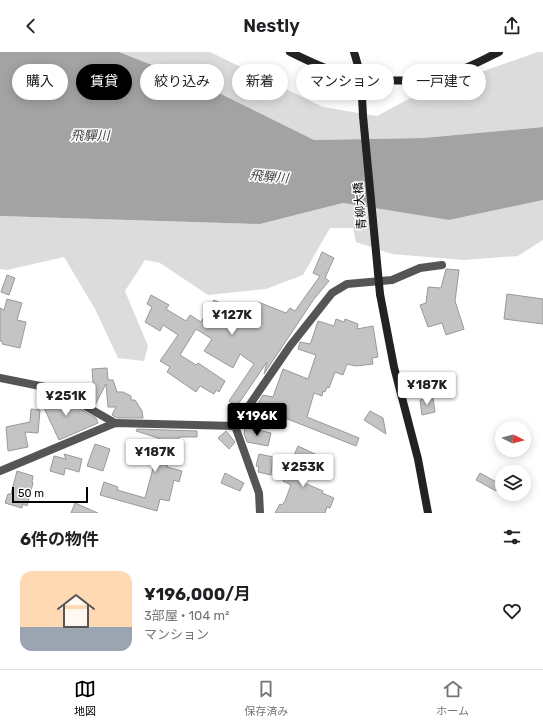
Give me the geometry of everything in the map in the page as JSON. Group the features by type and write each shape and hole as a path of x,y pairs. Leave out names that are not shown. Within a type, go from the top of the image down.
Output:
{"street":[{"path":"290,52 316,64"},
{"name":"青柳大橋","path":"354,52 358,64"},
{"path":"394,81 440,77 466,68 499,52"},
{"name":"青柳大橋","path":"362,100 380,294 394,367 418,459 428,513"},
{"path":"235,426 290,346 332,294 347,284 392,280 420,268 442,266"},
{"path":"0,378 45,387 78,402 115,423"},
{"path":"0,472 115,423 235,426"},
{"path":"235,426 259,493 260,513"}],"shaded area":[{"path":"119,52 210,52 235,64 232,64 232,99 224,95 224,64 150,64"},
{"path":"538,52 543,52 543,127 423,138 314,140 233,100 288,100 288,90 296,94 296,100 309,100 323,107 377,116 407,100 486,100 486,70"},
{"path":"543,200 543,240 518,256 463,260 392,254 356,242 353,228 330,228 303,275 266,289 208,295 160,263 145,260 125,291 148,346 144,361 118,358 95,309 64,257 7,270 0,269 0,216 260,224 343,203 449,220"}],"water":[{"name":"飛驒川","path":"0,52 119,52 150,64 140,64 140,100 224,100 224,95 314,140 423,138 543,127 543,200 449,220 343,203 260,224 0,216"}],"building":[{"path":"322,252 334,258 325,278 329,281 314,299 264,374 267,362 237,406 229,401 254,364 240,354 233,368 204,351 212,339 196,329 180,355 196,365 198,363 225,381 219,392 216,390 214,394 200,386 196,392 167,372 170,367 160,361 178,335 163,325 160,331 145,322 152,307 147,304 151,295 169,305 166,309 186,321 190,315 201,322 214,300 251,318 258,302 286,313 290,308 295,311 320,276 313,273"},
{"path":"446,269 459,270 455,301 464,329 446,335 442,323 428,327 420,305 426,303 428,287 441,288"},
{"path":"7,275 15,278 9,295 1,292"},
{"path":"507,294 543,299 543,324 504,319"},
{"path":"7,299 22,303 17,320 26,322 20,348 2,344 3,342 0,341 0,308 4,310"},
{"path":"336,319 344,322 345,319 358,324 357,329 373,326 378,357 372,358 373,364 356,366 347,364 343,375 335,372 329,388 327,387 325,392 323,391 322,396 314,393 307,417 359,438 356,446 285,418 273,417 275,408 257,405 263,395 273,397 283,369 308,379 316,355 298,349 300,342 310,344 318,321 334,326"},
{"path":"107,368 108,380 113,380 117,392 123,392 131,396 131,400 135,400 142,411 143,418 117,418 112,415 116,407 108,407 106,384 95,405 75,395 79,389 83,391 84,389 94,394 92,369"},
{"path":"38,395 51,396 76,407 96,418 98,423 59,440"},
{"path":"433,398 435,412 422,415 420,400"},
{"path":"31,409 40,410 38,433 25,432 28,447 8,451 6,427 30,422"},
{"path":"370,411 383,418 386,434 364,420"},
{"path":"245,427 271,433 268,446 247,442 244,434"},
{"path":"137,429 197,431 197,437 179,437 178,442 175,441 167,467 182,471 179,482 174,480 169,501 160,499 157,511 100,495 104,482 118,487 117,490 145,498 161,439 136,431"},
{"path":"226,431 235,442 229,449 218,438"},
{"path":"95,444 110,449 103,471 87,466"},
{"path":"298,446 317,455 313,468 309,466 302,482 323,491 322,493 334,498 330,508 327,507 325,513 275,513 280,504 282,505 285,501 291,485 283,481"},
{"path":"64,454 82,459 79,472 65,468 64,475 50,471 54,456 66,459"},
{"path":"259,454 273,457 271,475 258,472 259,467 256,466"},
{"path":"17,471 33,476 33,483 27,506 23,504 22,508 5,503 8,494 11,494"},
{"path":"225,473 244,483 240,491 221,483"},
{"path":"480,473 495,481 495,490 476,480"},
{"path":"75,503 98,513 71,513"}],"water label":[{"name":"飛騨川","path":"269,176"}]}
